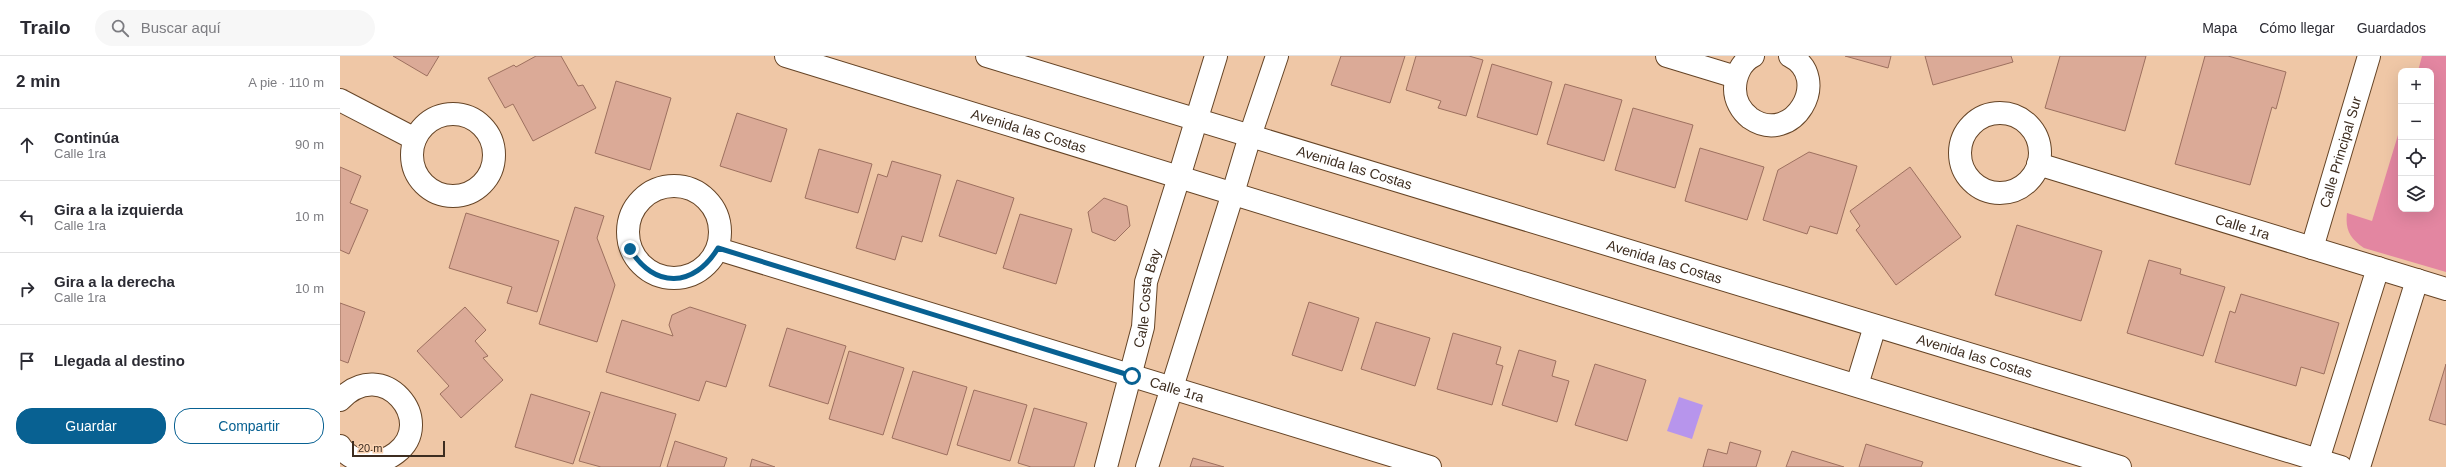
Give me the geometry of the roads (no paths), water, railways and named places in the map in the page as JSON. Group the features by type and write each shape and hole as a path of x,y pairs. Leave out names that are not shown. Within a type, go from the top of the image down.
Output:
{"street":[{"name":"Avenida las Costas","path":"786,56 2120,467"},
{"name":"Avenida las Costas","path":"987,56 1196,121 1250,136 1875,326 2316,464 2341,467"},
{"path":"1196,121 1216,56"},
{"path":"1147,467 1276,56"},
{"path":"1667,56 1736,77"},
{"path":"1753,56 1741,66 1736,77 1735,90 1738,103 1744,114 1755,121 1767,125 1780,124 1792,119 1801,110 1808,93 1807,75 1801,65 1790,56"},
{"name":"Calle Principal Sur","path":"2312,248 2369,56"},
{"path":"340,100 415,139"},
{"name":"Calle Costa Bay","path":"1106,467 1132,376 1144,327 1146,282 1196,121"},
{"name":"Calle 1ra","path":"2038,164 2446,289"},
{"path":"664,186 680,186 694,189 705,197 717,214 721,235 718,248 709,262 697,273 682,278 666,278 650,273 638,263 630,249 627,233 630,217 637,203 650,192 664,186"},
{"name":"Calle 1ra","path":"718,248 1430,467"},
{"path":"2316,464 2378,268"},
{"path":"2359,467 2416,280"},
{"path":"1857,385 1875,326"},
{"path":"340,400 349,391 361,386 373,384 386,387 397,393 405,403 409,415 410,427 407,440 399,450 389,458 377,462 364,462 351,457 340,446"}]}
